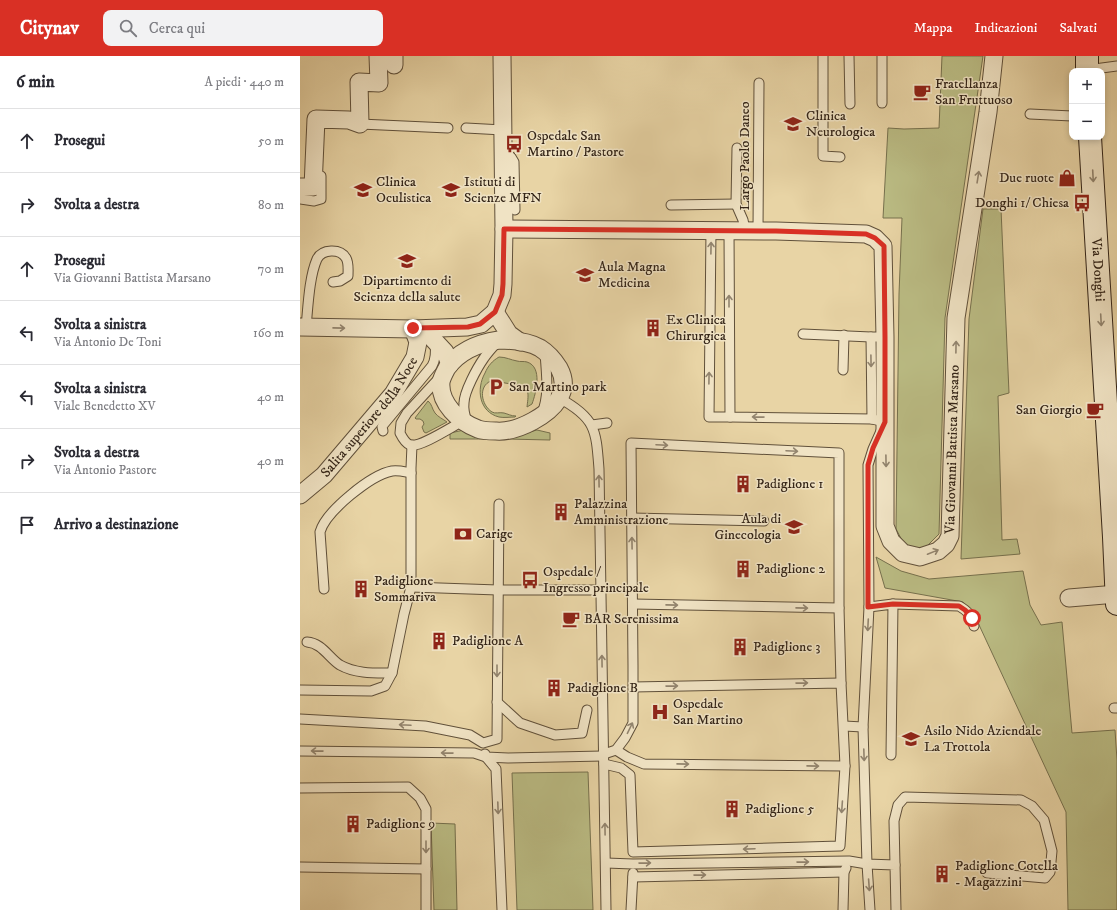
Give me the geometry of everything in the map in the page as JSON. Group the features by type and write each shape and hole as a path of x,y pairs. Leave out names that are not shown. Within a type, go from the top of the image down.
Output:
{"street":[{"path":"300,187 313,187 316,119 349,120 360,124 359,82 379,83 378,56"},
{"path":"303,327 424,332 468,327 480,324 495,312 502,295 503,284 504,229 502,56"},
{"name":"Via Giovanni Battista Marsano","path":"744,230 866,234 875,238 884,246 878,337 879,420 885,526 891,541 903,553 920,557 938,551 946,544 950,536 956,318 988,112 994,56"},
{"name":"Via Donghi","path":"1090,140 1116,537 1117,604"},
{"path":"504,229 744,230"},
{"path":"495,312 509,334 520,342"},
{"path":"424,332 445,352 447,368"},
{"name":"Salita superiore della Noce","path":"300,495 324,476 393,394 415,356 418,342 424,332"},
{"path":"499,340 520,342 533,345 544,351 557,364 561,373 563,387 556,404 536,420 522,427 501,431 478,429 450,410 445,401 441,381 447,368 458,356 472,348 490,341 499,340"},
{"path":"1069,598 1116,594"}],"lane":[{"path":"823,56 823,156 840,157"},
{"path":"849,56 850,104"},
{"path":"882,56 882,102"},
{"path":"1087,66 1117,66"},
{"name":"Largo Paolo Daneo","path":"730,417 744,230 759,83"},
{"path":"1030,114 1069,116"},
{"path":"360,124 448,128"},
{"path":"466,128 503,130"},
{"path":"736,148 736,204 743,220 744,230"},
{"path":"503,152 511,157 514,162 515,210"},
{"path":"300,199 314,201 321,199 322,164"},
{"path":"671,205 736,204"},
{"path":"711,230 709,417 879,420 868,465 868,607 863,727 870,910"},
{"path":"303,327 312,276 318,256 324,252 338,251 346,257 348,276 340,281 333,282"},
{"path":"383,431 383,425 434,362 436,354 435,344 424,332"},
{"path":"803,334 878,337"},
{"path":"843,370 844,336"},
{"path":"447,368 401,423 400,433 410,444 419,444 466,422 464,412 465,395 484,357 499,340"},
{"path":"536,420 542,413 547,396 547,376 544,351"},
{"path":"559,398 584,414 592,425 597,441 599,469 606,910"},
{"path":"592,425 607,423"},
{"path":"300,751 474,754 515,758 604,758 630,775 633,852 840,846 845,766 839,608 839,453 631,443 633,723 625,738 616,750 604,758"},
{"path":"300,690 371,691 385,686 392,673 411,587 411,470 408,464 410,444"},
{"path":"324,589 320,532 322,526 330,515 347,498 377,477 390,471 411,470"},
{"path":"483,743 497,738 499,504"},
{"path":"632,518 764,521"},
{"path":"411,587 498,590 601,590"},
{"path":"633,604 839,608"},
{"path":"868,607 893,604 959,606 972,618 974,626"},
{"path":"891,755 893,604"},
{"path":"307,642 318,645 339,664 348,669 368,673 392,673"},
{"path":"633,687 841,682"},
{"path":"497,702 520,723 555,735 582,733 586,710"},
{"path":"300,719 425,726 470,735 483,743 486,756 496,769 502,910"},
{"path":"844,726 863,727"},
{"path":"616,750 626,757 644,764 845,766"},
{"path":"300,788 408,787 420,798 426,809 426,910"},
{"path":"896,910 894,821 898,805 905,797 1020,800 1032,806 1044,820 1052,851 1050,872 1045,878 987,873"},
{"path":"606,863 633,864 849,861 868,864 895,865"},
{"path":"843,910 844,872 849,861"},
{"path":"300,867 426,869"},
{"path":"631,910 633,875 844,872"}],"green space":[{"path":"942,56 983,56 945,318 939,534 927,546 917,549 904,544 896,529 899,294 902,218 883,218 888,128 939,128"},
{"path":"983,209 1001,209 1009,393 998,396 1002,540 1017,539 1020,554 961,559 969,319"},
{"path":"499,357 527,362 532,365 537,375 534,399 532,404 527,407 528,393 525,387 495,380 487,383 484,387 482,396 488,409 493,413 504,413 516,416 515,417 499,417 492,414 483,405 481,399 480,393 482,379 489,366"},
{"path":"428,401 436,414 447,422 426,433 422,427 424,424 423,421 415,418"},
{"path":"464,430 496,439 450,439 450,433"},
{"path":"537,430 550,433 550,440 505,439"},
{"path":"876,557 901,571 929,579 1023,571 1030,605 1041,625 1062,622 1072,733 1115,730 1117,760 1117,910 1068,910 1066,812 973,612 963,602 885,588"},
{"path":"588,772 593,910 517,910 512,773"},
{"path":"431,823 455,824 457,910 434,910"}],"place":[{"name":"Fratellanza San Fruttuoso","path":"922,92"},
{"name":"Clinica Neurologica","path":"793,124"},
{"name":"Ospedale San Martino / Pastore","path":"514,144"},
{"name":"Due ruote","path":"1067,178"},
{"name":"Clinica Oculistica","path":"363,190"},
{"name":"Istituti di Scienze MFN","path":"451,190"},
{"name":"Donghi 1/ Chiesa","path":"1082,203"},
{"name":"Dipartimento di Scienza della salute","path":"407,261"},
{"name":"Aula Magna Medicina","path":"585,275"},
{"name":"Ex Clinica Chirurgica","path":"653,328"},
{"name":"San Martino park","path":"496,387"},
{"name":"San Giorgio","path":"1095,410"},
{"name":"Padiglione 1","path":"743,484"},
{"name":"Palazzina Amministrazione","path":"561,512"},
{"name":"Aula di Ginecologia","path":"794,527"},
{"name":"Carige","path":"463,534"},
{"name":"Padiglione 2","path":"743,569"},
{"name":"Ospedale / Ingresso principale","path":"530,580"},
{"name":"Padiglione Sommariva","path":"361,589"},
{"name":"BAR Serenissima","path":"571,619"},
{"name":"Padiglione A","path":"439,641"},
{"name":"Padiglione 3","path":"740,647"},
{"name":"Padiglione B","path":"554,688"},
{"name":"Ospedale San Martino","path":"660,712"},
{"name":"Asilo Nido Aziendale La Trottola","path":"911,739"},
{"name":"Padiglione 5","path":"732,809"},
{"name":"Padiglione 9","path":"353,824"},
{"name":"Padiglione Cotella - Magazzini","path":"942,874"}],"route":[{"path":"413,328 468,327 480,324 495,312 502,295 504,229 776,231 866,234 875,238 884,246 885,422 873,448 868,465 868,607 893,604 959,606 972,618"}]}
